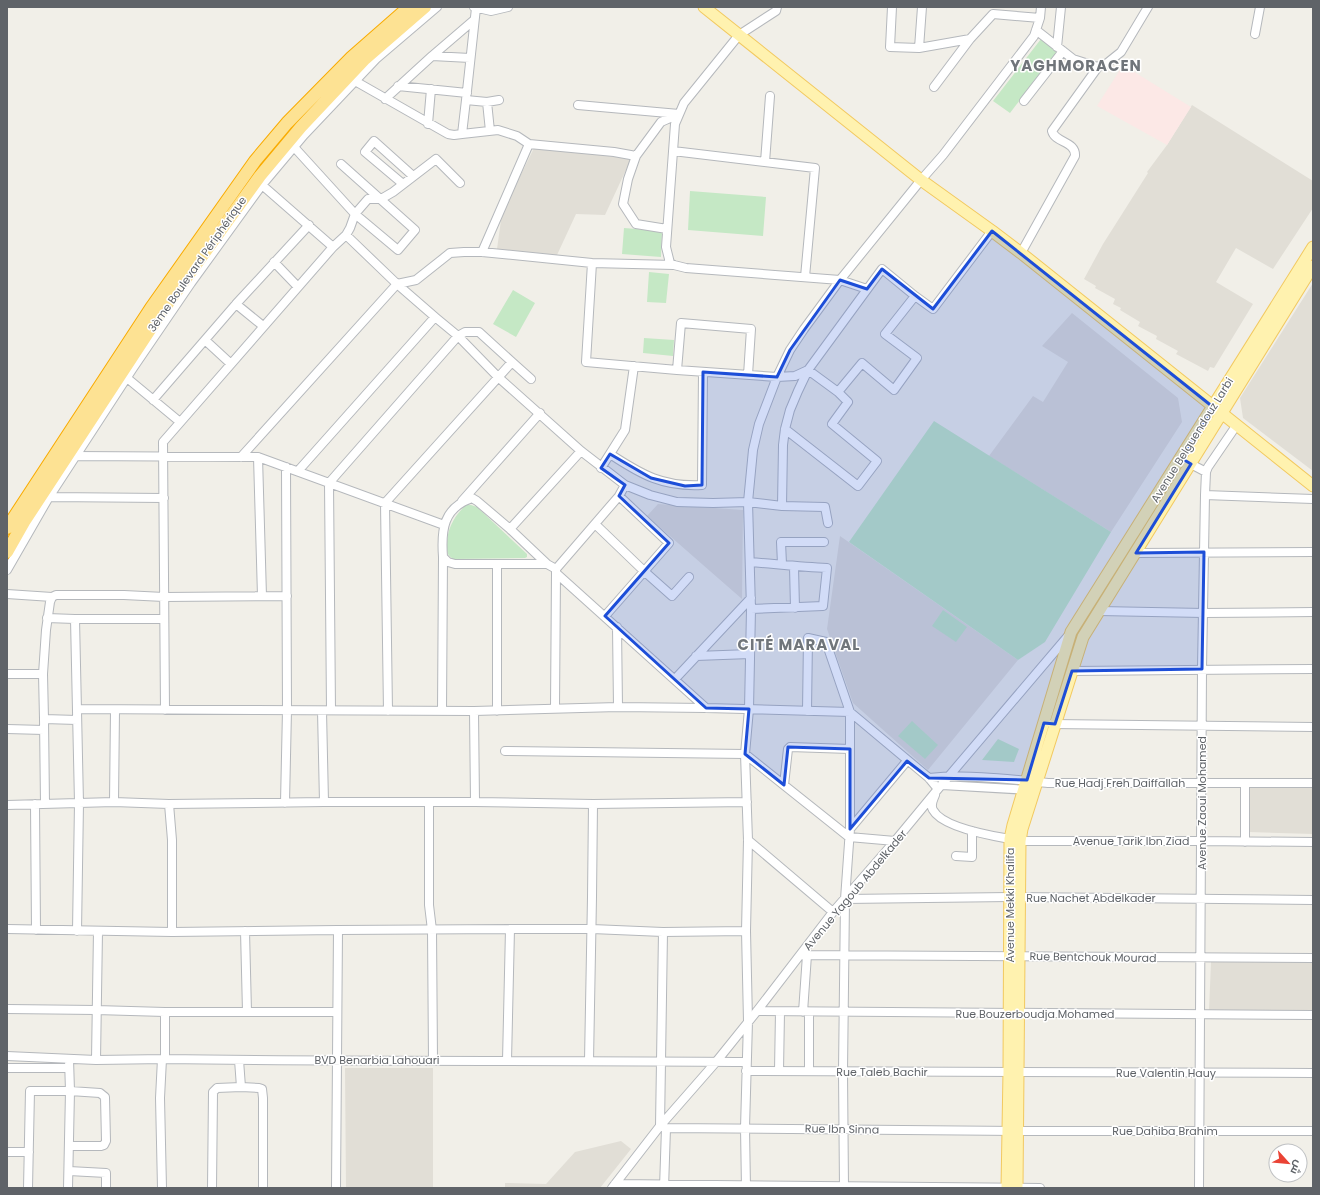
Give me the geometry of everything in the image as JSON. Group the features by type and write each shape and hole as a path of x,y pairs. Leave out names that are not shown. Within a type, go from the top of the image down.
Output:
{"highway":[{"name":"3ème Boulevard Périphérique","path":"7,528 151,308 255,161 287,123 352,57 409,7"},
{"name":"3ème Boulevard Périphérique","path":"7,552 24,522 72,456 161,313 260,176 366,59 425,7"}],"main road":[{"path":"704,7 921,180 1021,253 1217,411 1313,486"},
{"name":"Avenue Belguendouz Larbi","path":"1071,632 1181,458 1217,411 1313,247"},
{"path":"1217,411 1313,266"},
{"name":"Avenue Mekki Khalifa","path":"1050,723 1072,670 1083,637 1191,464 1217,411"},
{"name":"Avenue Mekki Khalifa","path":"1017,1188 1013,1131 1015,840 1022,829 1034,785 1071,632"},
{"name":"Avenue Mekki Khalifa","path":"1007,1188 1013,1131"}],"street":[{"path":"7,570 72,456 127,378 191,282 262,185 294,147 376,59 437,7"},
{"path":"462,134 475,8 491,11 508,7"},
{"path":"674,266 670,263 666,247 675,124 684,103 739,35 776,11 777,7"},
{"path":"892,7 890,47 919,48 970,39"},
{"path":"919,48 922,7"},
{"path":"746,1187 745,1128 748,1021 746,931 748,840 745,754 749,709 751,609 748,502 753,450 759,424 777,376 790,350 840,280 943,155 1034,36 1040,18 1041,7"},
{"path":"1024,101 1060,49 1061,7"},
{"path":"1021,253 1074,156 1075,151 1072,147 1057,138 1052,131 1098,67 1106,64 1121,52 1147,10 1138,7"},
{"path":"1255,34 1260,7"},
{"path":"934,87 970,39 993,14 1040,18"},
{"path":"385,99 474,20"},
{"path":"1036,30 1073,59 1098,67"},
{"path":"432,56 470,58"},
{"path":"355,81 428,124 448,134 454,135 498,130 517,136 529,144 614,152 636,156"},
{"path":"398,86 431,89 487,102 499,100"},
{"path":"428,124 431,89"},
{"path":"765,162 770,96"},
{"path":"487,102 490,131"},
{"path":"578,105 679,114"},
{"path":"667,229 636,224 623,204 628,179 636,156 661,122 679,114"},
{"path":"403,184 365,152 374,141 414,176"},
{"path":"482,252 529,144"},
{"path":"294,147 355,214 398,250 416,230 342,164"},
{"path":"673,151 815,168 805,277"},
{"path":"165,710 163,442 263,326 333,247 346,235 355,214 368,199 381,199 436,159 460,183"},
{"path":"262,185 333,247"},
{"path":"153,400 236,304 309,225"},
{"path":"782,506 783,445 790,410 808,370 882,268 933,309 992,231"},
{"path":"346,235 397,284 435,318 458,336 498,377 581,451 601,468 625,485 650,495 677,502 748,502 782,506 825,507 828,523"},
{"path":"241,457 397,284 416,280 450,253 482,252 592,263 674,266 840,280 867,289"},
{"path":"274,262 298,287"},
{"path":"592,263 586,362 748,375 795,376 808,370"},
{"path":"838,392 862,363 894,390 917,358 885,334 915,296"},
{"path":"236,304 263,326"},
{"path":"298,472 435,318"},
{"path":"677,370 681,323 751,329 748,375"},
{"path":"331,710 329,483 458,336 465,332 479,332 531,380"},
{"path":"205,340 231,364"},
{"path":"388,710 385,503 512,362"},
{"path":"601,468 625,430 634,366"},
{"path":"785,429 858,486 877,461 832,424 848,402 838,392 808,370"},
{"path":"610,454 651,478 670,484 685,486 702,485 703,372"},
{"path":"127,378 180,422"},
{"path":"442,711 442,538 444,525 452,512 540,413"},
{"name":"Avenue Zaoui Mohamed","path":"1199,1188 1200,958 1202,898 1202,669 1206,472 1236,426"},
{"path":"510,529 581,451"},
{"path":"72,456 258,457 444,525"},
{"path":"258,457 262,596"},
{"path":"1181,458 1206,472"},
{"path":"285,803 287,710 286,467"},
{"path":"554,708 556,571 619,496 625,485"},
{"path":"1205,495 1313,499"},
{"path":"605,616 669,543 619,496"},
{"path":"49,497 164,498"},
{"path":"462,502 472,498 477,501 510,529 706,708"},
{"path":"595,524 644,572 672,596 689,578"},
{"path":"782,564 781,542 824,542"},
{"path":"1136,552 1313,552"},
{"path":"443,556 448,562 455,564 547,564"},
{"path":"750,562 782,564 794,567 827,568 823,606 751,609"},
{"path":"497,564 497,711"},
{"path":"794,567 795,608"},
{"path":"7,594 52,597 61,594 124,594 164,597 287,596"},
{"path":"45,804 43,674 48,618 52,597"},
{"path":"675,679 751,598"},
{"path":"1099,611 1313,612"},
{"path":"48,618 164,619"},
{"path":"75,619 79,803 77,931"},
{"path":"617,627 618,707"},
{"name":"Avenue Yagoub Abdelkader","path":"614,1186 748,1021 804,955 833,912 896,841 1071,632"},
{"path":"807,711 808,638 826,642 850,712 850,833 845,899 843,1072 844,1187"},
{"path":"696,656 750,654"},
{"path":"1072,670 1313,669"},
{"path":"7,674 43,674"},
{"path":"77,709 497,711 618,707 850,712 940,787 1034,785"},
{"path":"114,802 115,710"},
{"path":"322,711 324,802"},
{"path":"474,711 475,802"},
{"path":"44,719 77,720"},
{"path":"1050,723 1313,727"},
{"path":"7,729 44,730"},
{"path":"784,784 788,749 790,747 850,749"},
{"path":"505,751 745,754 850,833 896,841"},
{"path":"850,833 907,761"},
{"path":"928,778 949,776 1034,785"},
{"path":"1245,783 1245,842"},
{"name":"Rue Hadj Freh Daiffallah","path":"1034,785 1313,783"},
{"name":"Avenue Tarik Ibn Ziad","path":"940,787 931,804 933,810 938,816 972,831 1015,840 1313,842"},
{"path":"7,805 114,802 169,804 475,802 593,804 747,802"},
{"path":"429,803 429,906 432,930 434,1060"},
{"path":"35,804 36,930"},
{"path":"169,804 172,840 172,932"},
{"path":"589,1061 593,804"},
{"path":"956,856 972,857 972,831"},
{"path":"748,840 833,912"},
{"name":"Rue Nachet Abdelkader","path":"845,899 1014,897 1313,900"},
{"path":"507,1061 510,929"},
{"path":"7,930 172,932 592,929 663,932 746,931"},
{"path":"336,1188 338,930"},
{"path":"96,1060 98,931"},
{"path":"245,931 247,1012"},
{"path":"663,932 662,1060 664,1186"},
{"path":"804,955 808,1071"},
{"name":"Rue Bentchouk Mourad","path":"804,955 1313,958"},
{"path":"7,1009 164,1012 337,1012"},
{"name":"Rue Bouzerboudja Mohamed","path":"757,1011 844,1013 1313,1015"},
{"path":"162,1188 160,1098 164,1012"},
{"path":"779,1071 780,1012"},
{"name":"BVD Benarbia Lahouari","path":"7,1056 96,1060 662,1060 716,1062 746,1066"},
{"path":"68,1188 70,1091 69,1059"},
{"path":"239,1060 241,1087"},
{"name":"Rue Taleb Bachir","path":"746,1066 779,1071 1014,1071"},
{"path":"7,1068 70,1068"},
{"name":"Rue Valentin Hauy","path":"1014,1071 1313,1073"},
{"path":"212,1188 213,1092 217,1088 241,1087 262,1089 263,1188"},
{"path":"28,1188 30,1091 70,1091 100,1093 104,1095 106,1141 104,1145 69,1146"},
{"name":"Rue Ibn Sinna","path":"663,1127 1013,1131"},
{"name":"Rue Dahiba Brahim","path":"1013,1131 1313,1131"},
{"path":"7,1152 29,1152"},
{"path":"69,1171 104,1172 106,1173 106,1188"},
{"path":"614,1186 1040,1188"}],"highlighted area":[{"path":"992,231 1213,407 1181,458 1191,464 1136,553 1204,552 1202,669 1072,671 1055,724 1044,723 1027,780 929,778 907,761 850,829 850,749 788,747 784,785 745,754 749,709 706,708 605,616 669,543 619,496 625,485 601,468 610,454 651,478 685,486 702,485 703,372 777,377 790,350 840,280 867,289 882,269 933,309"}],"shaded area":[{"path":"1123,65 1191,107 1167,145 1097,106"},
{"path":"1192,105 1313,181 1313,208 1273,269 1236,248 1216,282 1253,304 1214,368 1210,367 1208,371 1176,354 1178,351 1156,339 1157,336 1138,326 1140,322 1113,304 1115,299 1095,288 1096,286 1084,279 1103,244 1148,173 1147,172 1167,145"},
{"path":"534,148 632,157 605,215 576,214 557,255 497,249 502,213"},
{"path":"1313,283 1313,471 1243,418 1240,398"},
{"path":"1072,313 1178,398 1182,422 1111,532 989,456 1033,396 1043,402 1068,362 1042,346"},
{"path":"658,504 743,510 742,599 647,516"},
{"path":"840,536 1018,660 928,770 853,703 827,629"},
{"path":"1249,788 1313,788 1313,834 1249,832"},
{"path":"1211,962 1313,962 1313,1011 1209,1011"},
{"path":"345,1068 433,1068 433,1188 346,1188"},
{"path":"621,1141 631,1149 600,1188 505,1188 505,1183 546,1184 575,1152"}],"green space":[{"path":"1041,39 1057,52 1010,113 993,101"},
{"path":"690,191 766,197 763,236 688,230"},
{"path":"624,228 662,231 661,257 622,254"},
{"path":"649,272 669,274 666,303 647,302"},
{"path":"513,290 535,303 516,337 493,324"},
{"path":"644,338 674,340 673,356 643,353"},
{"path":"934,421 1111,532 1045,642 1018,660 849,542"},
{"path":"466,505 477,507 527,554 527,557 451,558 448,555 447,550 448,534 455,518"},
{"path":"943,610 967,627 956,642 932,626"},
{"path":"912,721 938,745 925,759 898,736"},
{"path":"998,739 1019,749 1014,762 982,760"}],"district":[{"name":"YAGHMORACEN","path":"1076,65"},
{"name":"CITÉ MARAVAL","path":"799,644"}]}
